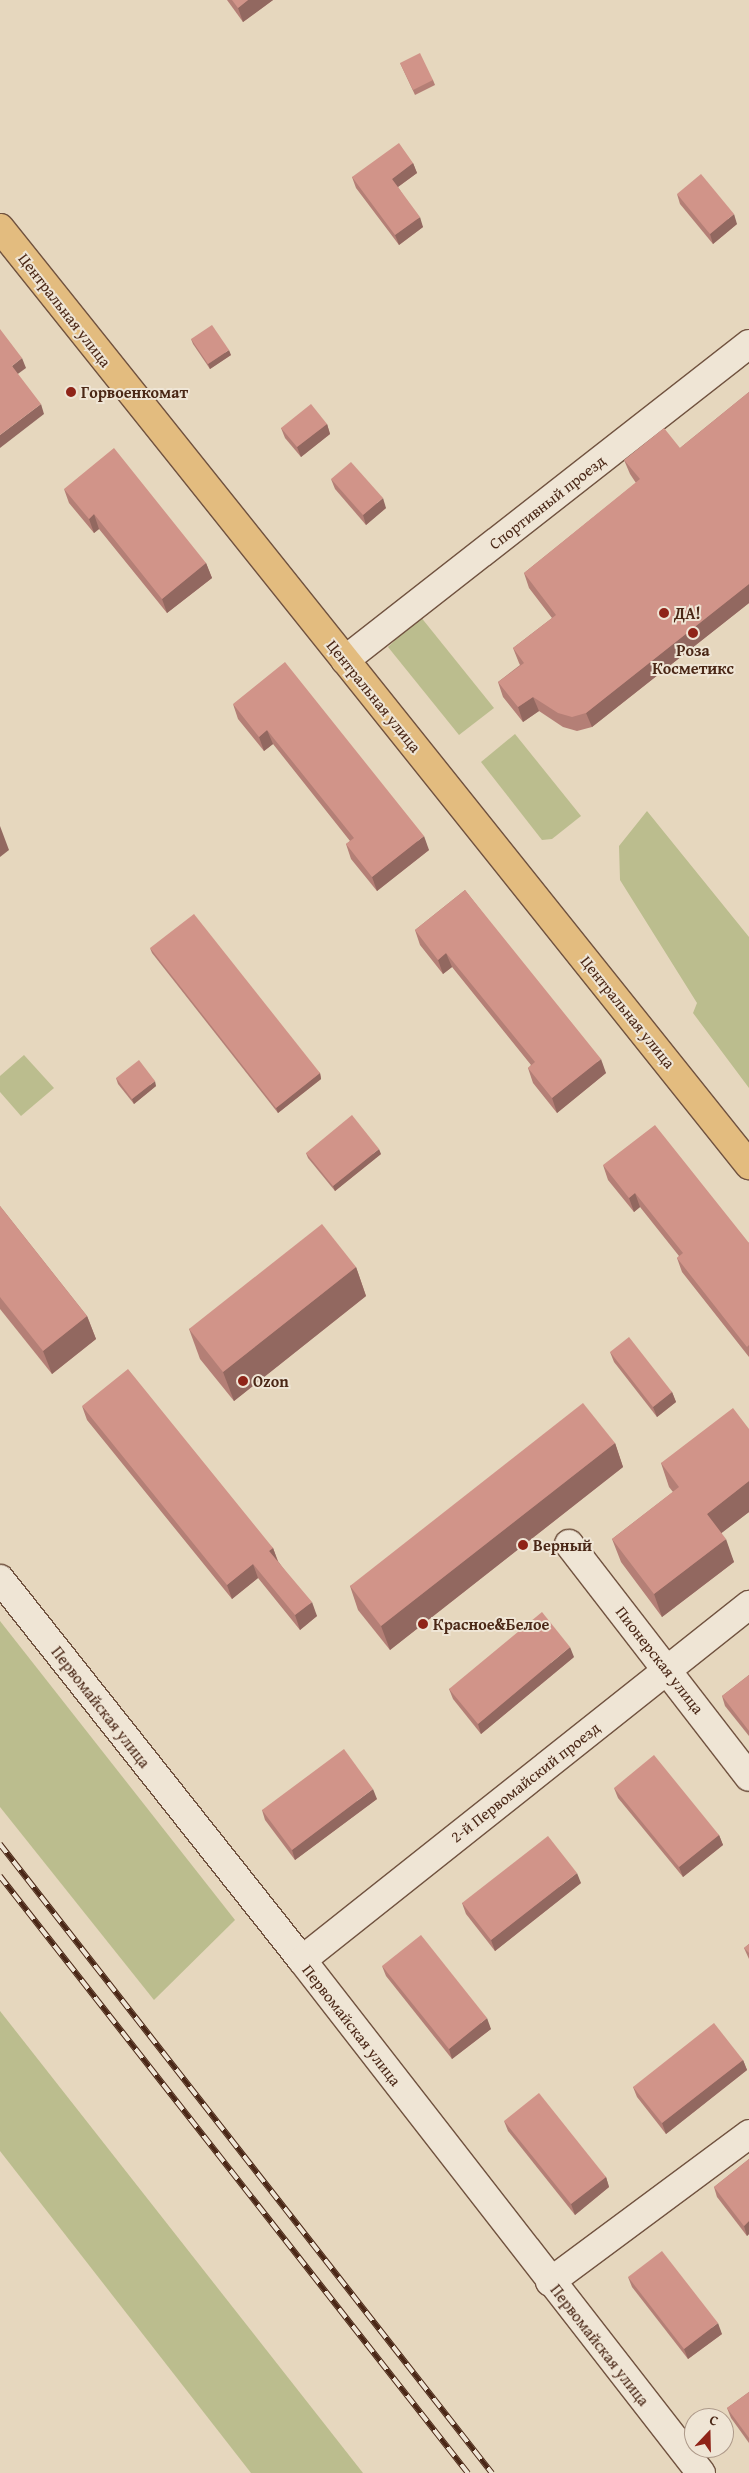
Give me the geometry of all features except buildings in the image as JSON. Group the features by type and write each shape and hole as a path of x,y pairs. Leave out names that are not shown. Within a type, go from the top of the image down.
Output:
{"main road":[{"name":"Центральная улица","path":"0,228 749,1165"}],"street":[{"name":"Спортивный проезд","path":"345,660 749,344"},
{"name":"Пионерская улица","path":"570,1544 749,1777"},
{"name":"Первомайская улица","path":"0,1579 302,1960 550,2282 701,2473"},
{"name":"2-й Первомайский проезд","path":"302,1960 749,1604"},
{"path":"550,2282 749,2134"}],"green space":[{"path":"420,616 494,708 459,735 388,647"},
{"path":"515,734 581,816 552,839 542,840 481,762"},
{"path":"647,811 749,937 749,1088 693,1013 697,1003 620,880 619,846"},
{"path":"24,1055 54,1088 21,1116 0,1092 0,1076"},
{"path":"0,1621 235,1920 154,2000 0,1807"},
{"path":"0,2011 363,2473 251,2473 0,2151"}],"railway":[{"path":"0,1844 492,2473"},
{"path":"0,1876 468,2473"}],"place":[{"name":"Горвоенкомат","path":"71,392"},
{"name":"ДА!","path":"664,613"},
{"name":"Роза Косметикс","path":"693,633"},
{"name":"Ozon","path":"243,1381"},
{"name":"Верный","path":"523,1545"},
{"name":"Красное&Белое","path":"423,1624"}]}
